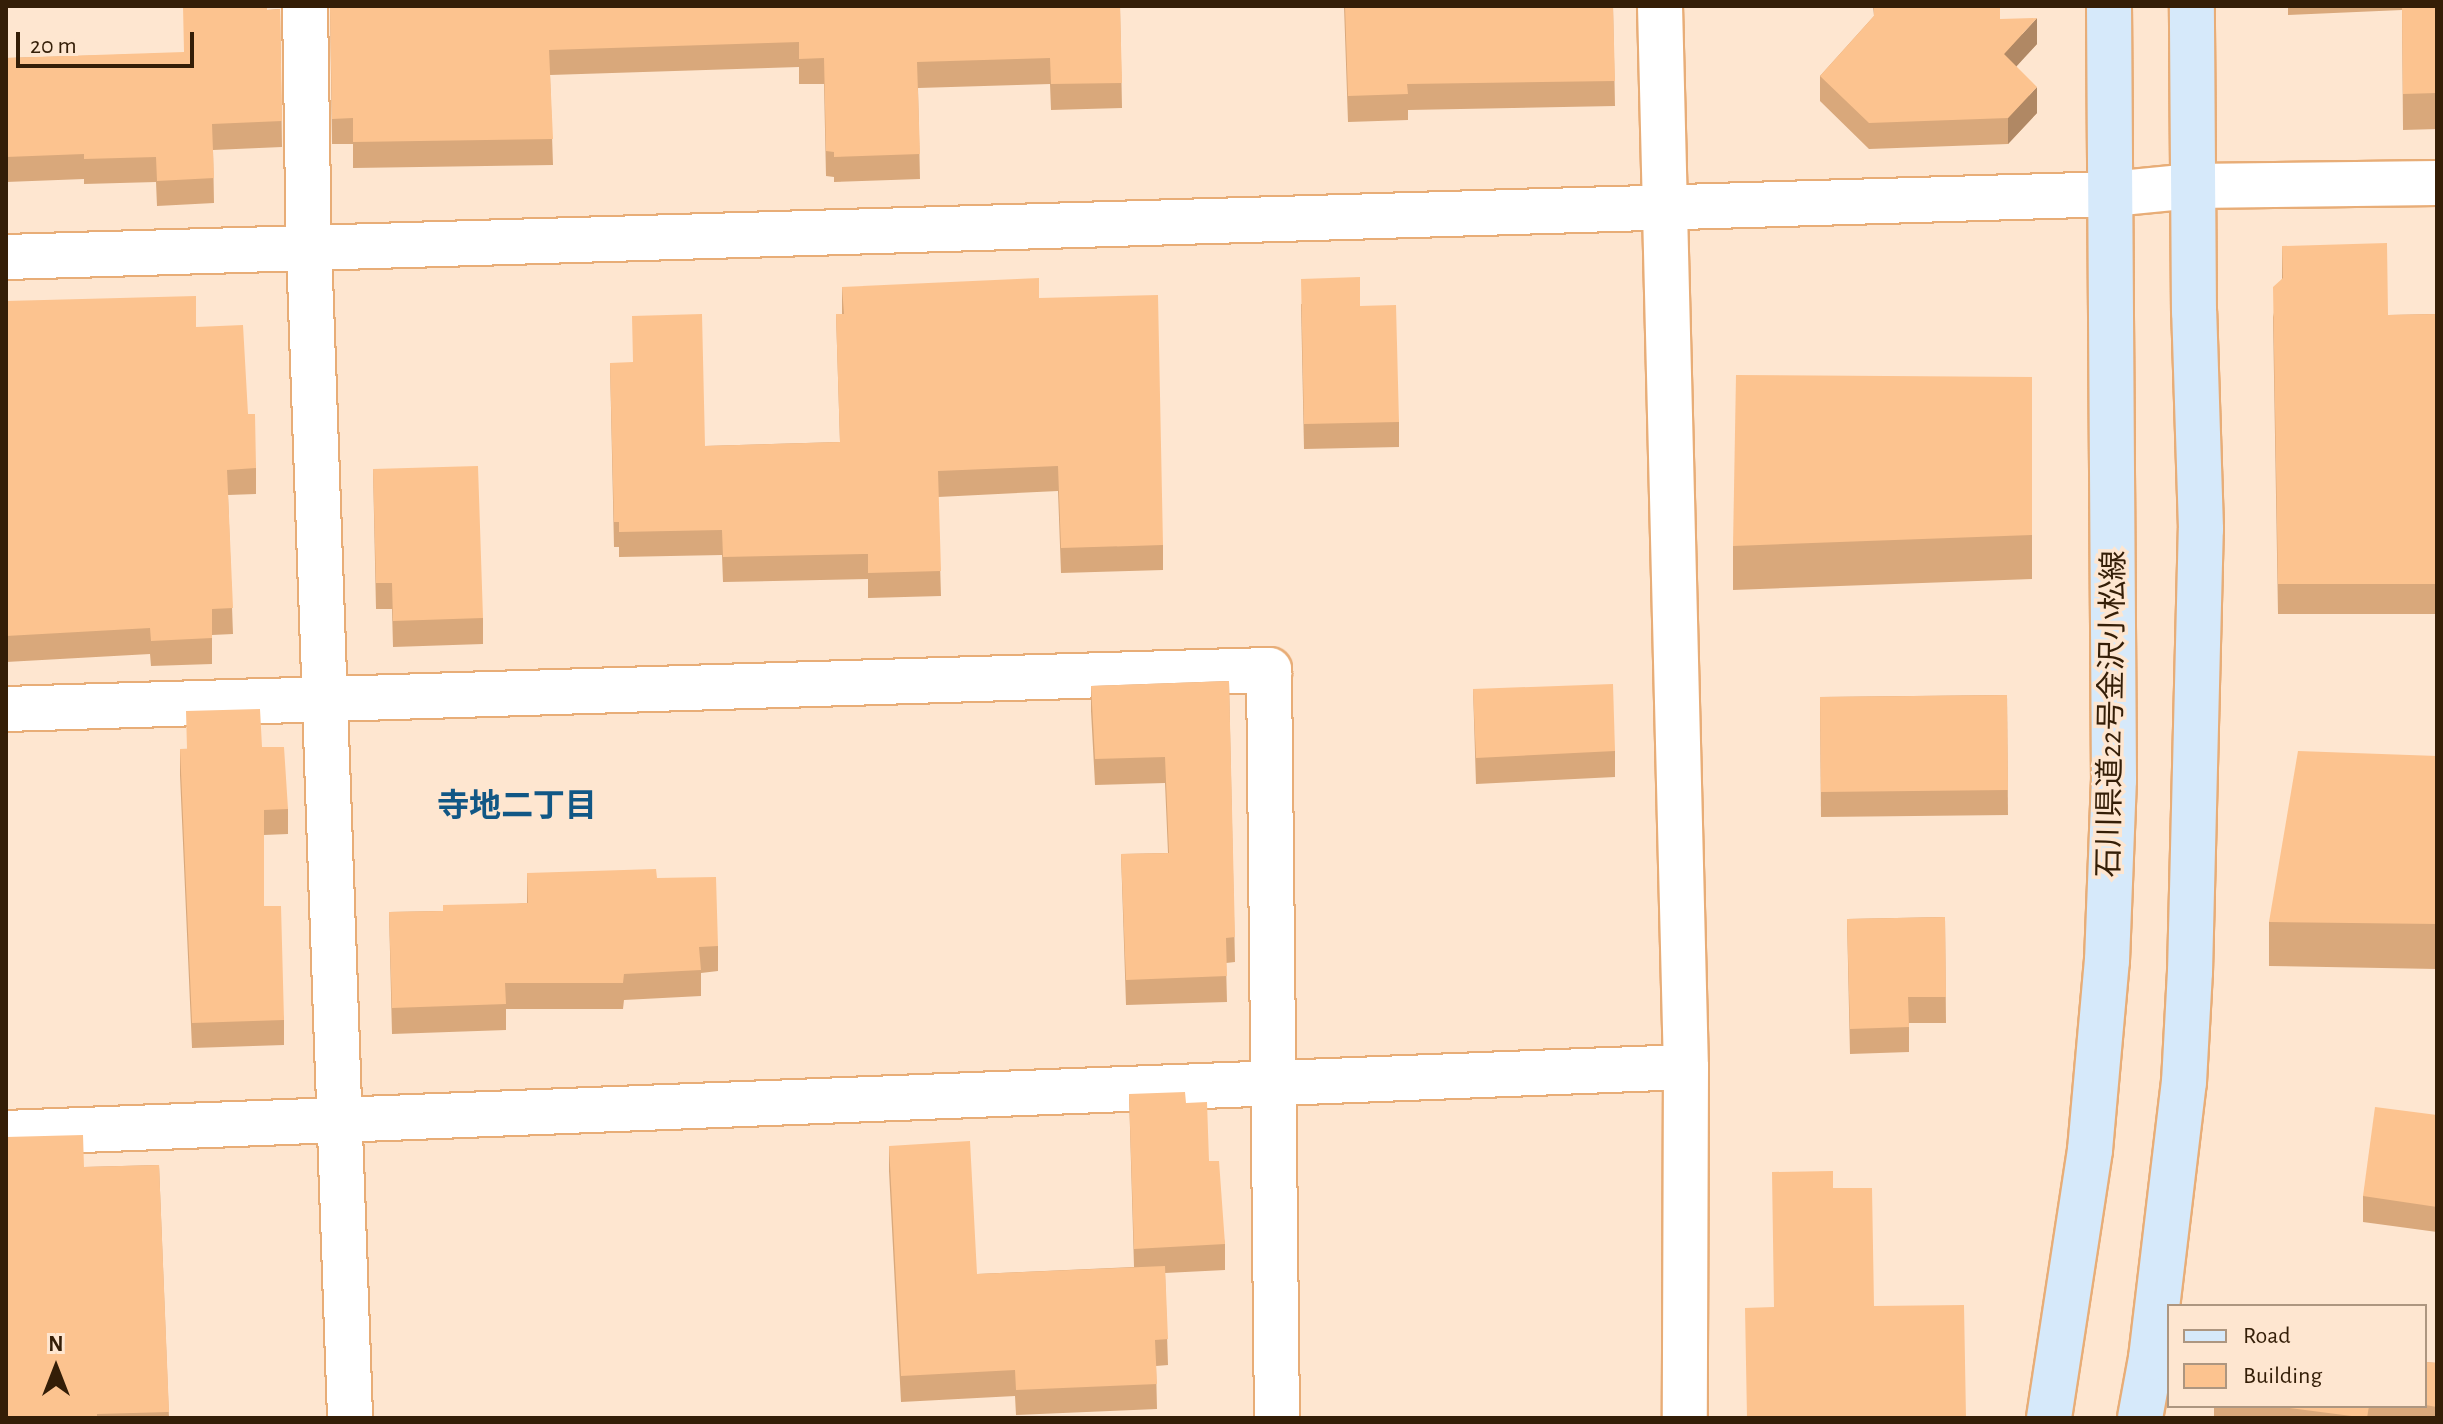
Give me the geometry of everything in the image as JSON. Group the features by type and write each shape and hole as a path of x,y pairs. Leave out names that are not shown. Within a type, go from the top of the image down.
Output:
{"main road":[{"name":"石川県道22号金沢小松線","path":"2049,1418 2090,1150 2107,961 2114,780 2109,6"},
{"path":"2140,1418 2151,1358 2184,1082 2190,972 2201,529 2192,6"}],"street":[{"path":"305,6 309,248 350,1418"},
{"path":"1660,6 1686,1067 1685,1418"},
{"path":"6,257 2111,194 2193,186 2437,183"},
{"path":"6,709 1095,678 1269,670 1277,1418"},
{"path":"6,1133 1686,1067"}],"building":[{"path":"183,6 267,6 267,10 280,9 282,121 212,124 214,178 157,181 156,157 84,159 84,154 6,157 6,58 184,52"},
{"path":"1120,6 1122,83 1051,84 1050,58 917,62 920,154 834,157 834,152 826,151 824,58 799,59 799,42 549,50 553,139 353,142 353,118 332,119 330,8"},
{"path":"1345,6 1613,6 1615,81 1407,84 1408,94 1348,96"},
{"path":"1874,6 2000,6 2000,19 2037,18 2004,54 2037,87 2008,118 1869,123 1820,76 1874,16"},
{"path":"2402,6 2437,6 2437,93 2403,94"},
{"path":"2387,243 2388,315 2437,314 2437,584 2278,584 2273,287 2283,278 2282,246"},
{"path":"1360,277 1360,306 1396,305 1399,422 1304,424 1301,279"},
{"path":"1039,278 1039,298 1158,295 1163,545 1061,548 1058,466 938,471 941,571 868,573 868,554 723,557 722,530 619,532 619,522 614,522 610,363 633,362 632,316 702,314 705,446 840,442 836,314 844,314 842,287"},
{"path":"196,296 196,327 243,325 248,414 255,414 256,468 227,470 233,608 212,609 212,638 151,641 150,628 6,636 6,301"},
{"path":"1736,375 2032,377 2032,535 1733,546"},
{"path":"478,466 483,618 393,621 392,583 376,583 373,469"},
{"path":"1229,681 1235,937 1226,938 1227,976 1126,980 1121,854 1169,853 1165,757 1095,759 1091,686"},
{"path":"1613,684 1615,751 1476,758 1473,689"},
{"path":"2007,695 2008,790 1821,792 1820,697"},
{"path":"260,709 262,747 284,747 288,809 264,810 264,906 281,906 284,1020 192,1023 180,749 187,749 186,711"},
{"path":"2298,751 2437,756 2437,924 2269,922"},
{"path":"656,869 657,878 716,877 718,946 699,947 701,970 624,974 623,983 505,983 506,1004 392,1008 389,912 443,911 443,905 528,903 527,873"},
{"path":"1945,917 1946,997 1908,997 1909,1027 1850,1029 1847,919"},
{"path":"1185,1092 1186,1103 1207,1102 1209,1161 1219,1161 1225,1244 1134,1249 1129,1094"},
{"path":"2375,1107 2437,1115 2437,1207 2363,1196"},
{"path":"83,1135 84,1167 159,1165 169,1412 97,1414 97,1418 6,1418 6,1137"},
{"path":"970,1141 977,1274 1165,1266 1168,1339 1155,1340 1157,1384 1016,1390 1015,1370 901,1376 889,1146"},
{"path":"1833,1171 1833,1188 1872,1188 1874,1306 1964,1305 1966,1418 1747,1418 1745,1308 1774,1307 1772,1172"},
{"path":"2427,1362 2437,1363 2437,1407 2427,1405"},
{"path":"2290,1408 2369,1408 2367,1418"}],"district":[{"name":"寺地二丁目","path":"517,806"}]}
